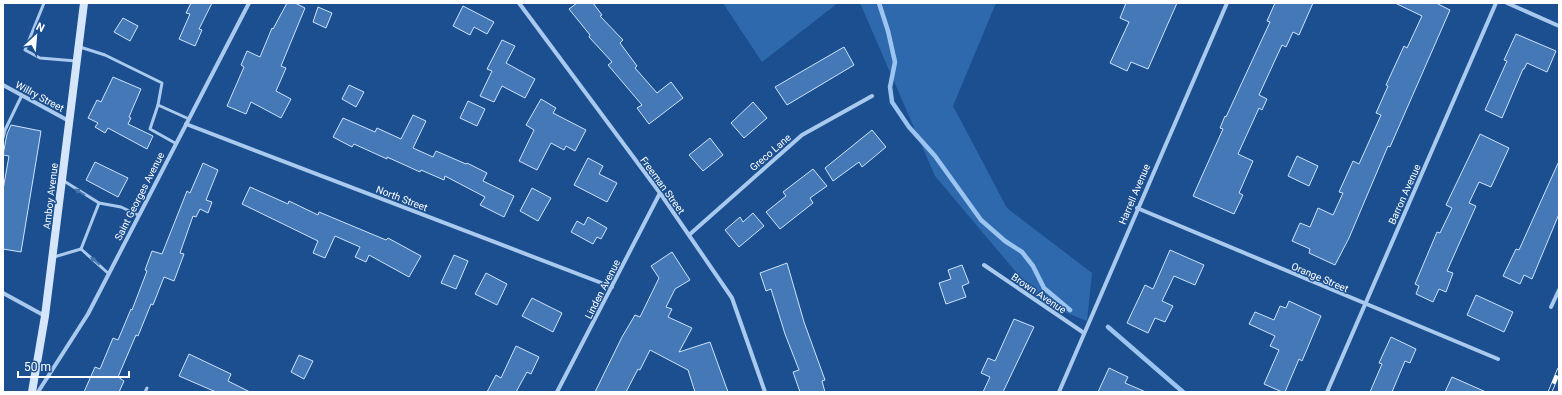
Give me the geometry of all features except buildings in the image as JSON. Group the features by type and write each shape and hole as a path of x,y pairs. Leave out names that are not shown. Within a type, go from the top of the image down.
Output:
{"main road":[{"name":"Amboy Avenue","path":"32,392 45,316 84,3"}],"street":[{"name":"Saint Georges Avenue","path":"38,392 88,314 249,3"},
{"name":"Freeman Street","path":"519,3 660,194 732,298 765,392"},
{"name":"Harrell Avenue","path":"1059,392 1137,208 1227,3"},
{"name":"Barron Avenue","path":"1327,392 1496,3"},
{"path":"1507,3 1559,26"},
{"name":"Willry Street","path":"3,85 70,121"},
{"name":"Greco Lane","path":"689,235 802,135 872,96"},
{"name":"North Street","path":"186,124 612,287"},
{"name":"Linden Avenue","path":"557,392 660,194"},
{"name":"Orange Street","path":"1137,208 1498,360"},
{"name":"Brown Avenue","path":"984,265 1084,333"},
{"path":"1551,307 1559,290"},
{"path":"3,293 45,316"}],"lane":[{"path":"44,3 24,50 40,58 77,61"},
{"path":"78,46 105,55 162,83 158,105 150,129 176,143"},
{"path":"3,138 5,130 22,95"},
{"path":"158,105 189,119"},
{"path":"62,180 99,203 121,207 138,215"},
{"path":"81,249 99,203"},
{"path":"52,257 81,249"},
{"path":"81,249 109,274"},
{"path":"145,392 147,388"}],"shaded area":[{"path":"723,3 838,3 762,62"},
{"path":"860,3 996,3 953,106 1007,208 1092,273 1087,321 1042,303 935,176"}],"waterway":[{"path":"879,3 888,31 895,62 890,87 892,102 909,127 935,156 981,220 1005,241 1022,252 1033,266 1044,288 1070,310"},
{"path":"1108,327 1183,392"}],"railway":[{"path":"1550,392 1559,370"}]}
